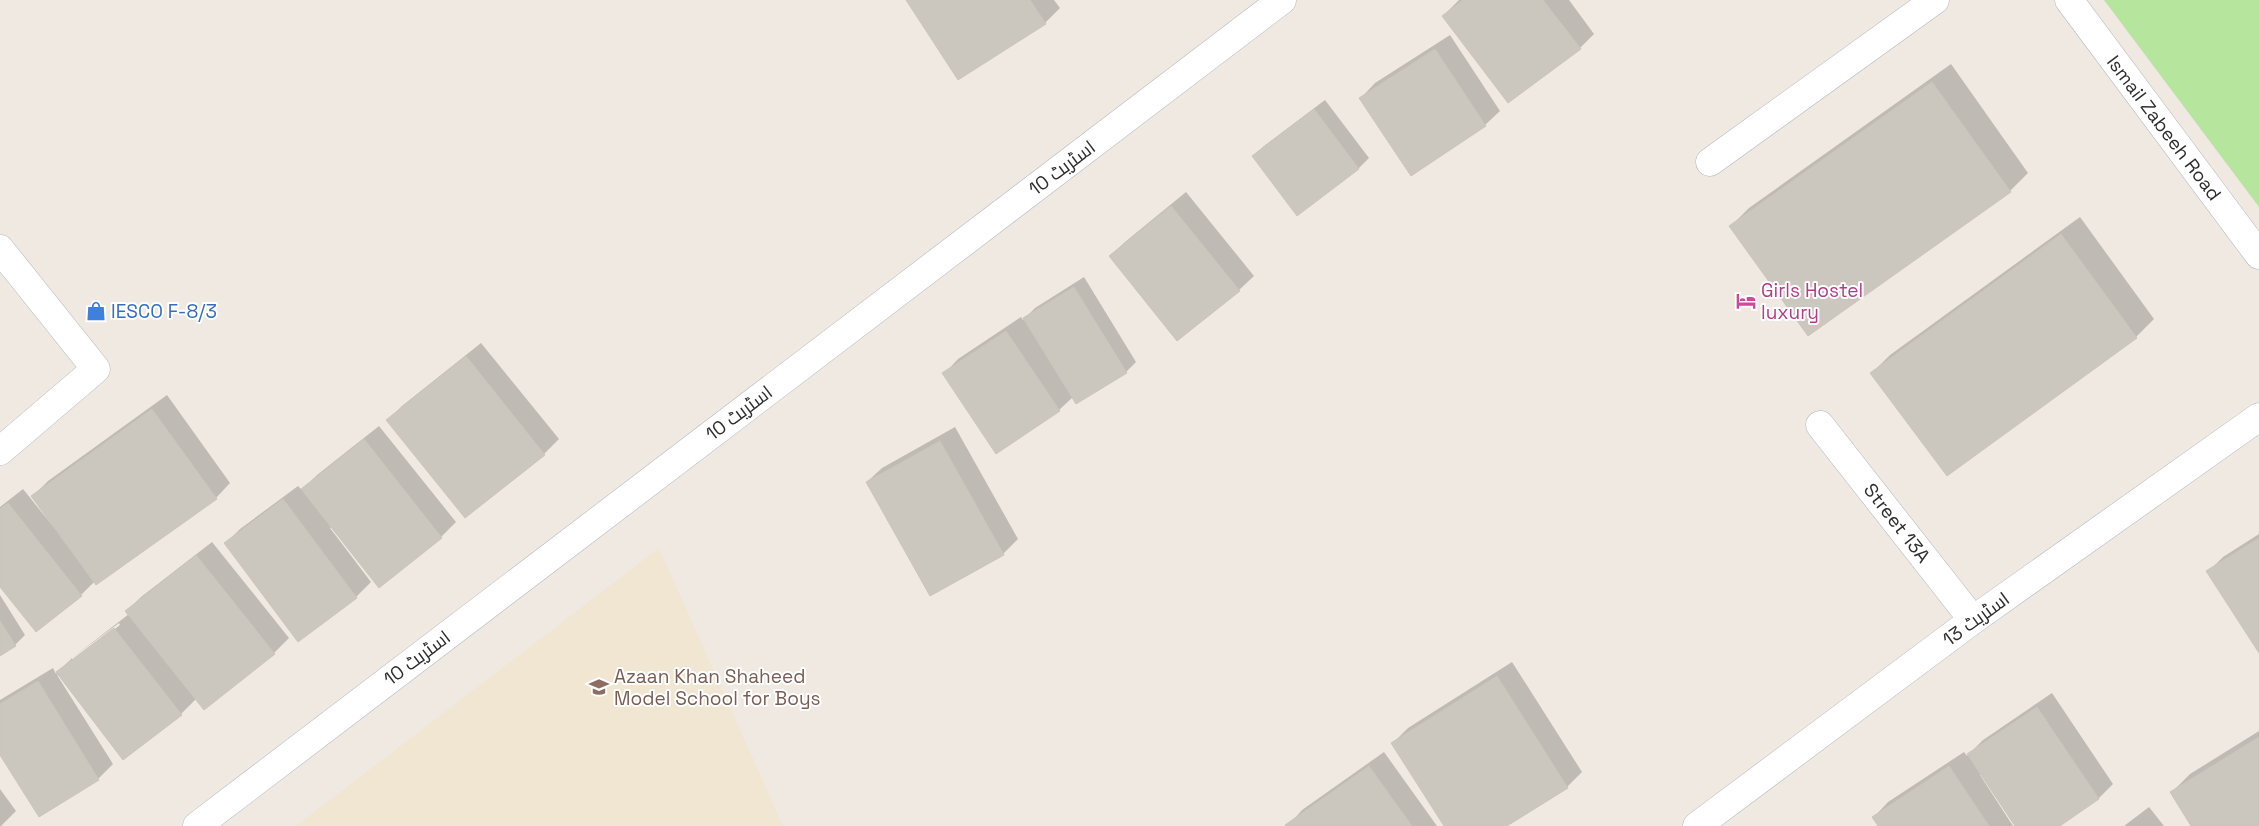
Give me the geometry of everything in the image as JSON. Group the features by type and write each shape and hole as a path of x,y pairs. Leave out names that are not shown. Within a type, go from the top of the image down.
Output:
{"street":[{"name":"اسٹریٹ 10","path":"197,826 1282,0"},
{"path":"1710,162 1936,0"},
{"name":"Ismail Zabeeh Road","path":"2069,0 2259,255"},
{"path":"0,250 96,369 0,451"},
{"name":"اسٹریٹ 13","path":"1697,826 1973,620 2259,417"},
{"name":"Street 13A","path":"1820,425 1973,620"}],"shaded area":[{"name":"Azaan Khan Shaheed Model School for Boys","path":"659,548 783,826 296,826"}],"green space":[{"path":"2104,0 2259,0 2259,207"}],"building":[{"path":"906,0 1030,0 1046,24 958,80"},
{"path":"1463,0 1543,0 1581,49 1508,103 1442,16"},
{"path":"1435,49 1486,126 1411,176 1359,98"},
{"path":"1932,82 2011,192 1808,336 1729,226"},
{"path":"1314,109 1359,169 1297,216 1252,156"},
{"path":"1171,206 1240,291 1177,341 1109,256"},
{"path":"2061,234 2137,338 1947,476 1870,373"},
{"path":"1074,287 1127,373 1076,404 1023,318"},
{"path":"1006,331 1060,411 996,454 942,373"},
{"path":"466,356 545,455 465,518 386,420"},
{"path":"152,409 217,499 96,585 31,496"},
{"path":"364,439 442,538 379,588 301,489"},
{"path":"940,441 1004,555 930,596 866,482"},
{"path":"283,499 357,598 298,642 224,543"},
{"path":"8,503 82,596 36,632 0,587 0,509"},
{"path":"2259,538 2259,653 2206,571"},
{"path":"196,555 275,654 204,710 125,611"},
{"path":"0,621 16,646 0,656"},
{"path":"114,628 182,715 123,760 56,672"},
{"path":"1497,676 1568,788 1507,826 1444,826 1391,743"},
{"path":"38,681 99,780 39,817 0,755 0,704"},
{"path":"2037,707 2099,799 2060,826 2015,826 1967,754"},
{"path":"2259,737 2259,826 2191,826 2170,792"},
{"path":"1369,766 1412,826 1285,825"},
{"path":"1949,766 1989,826 1878,826 1872,817"}],"place":[{"name":"Girls Hostel luxury","path":"1746,301"},
{"name":"IESCO F-8/3","path":"96,311"},
{"name":"Azaan Khan Shaheed Model School for Boys","path":"599,687"}]}
